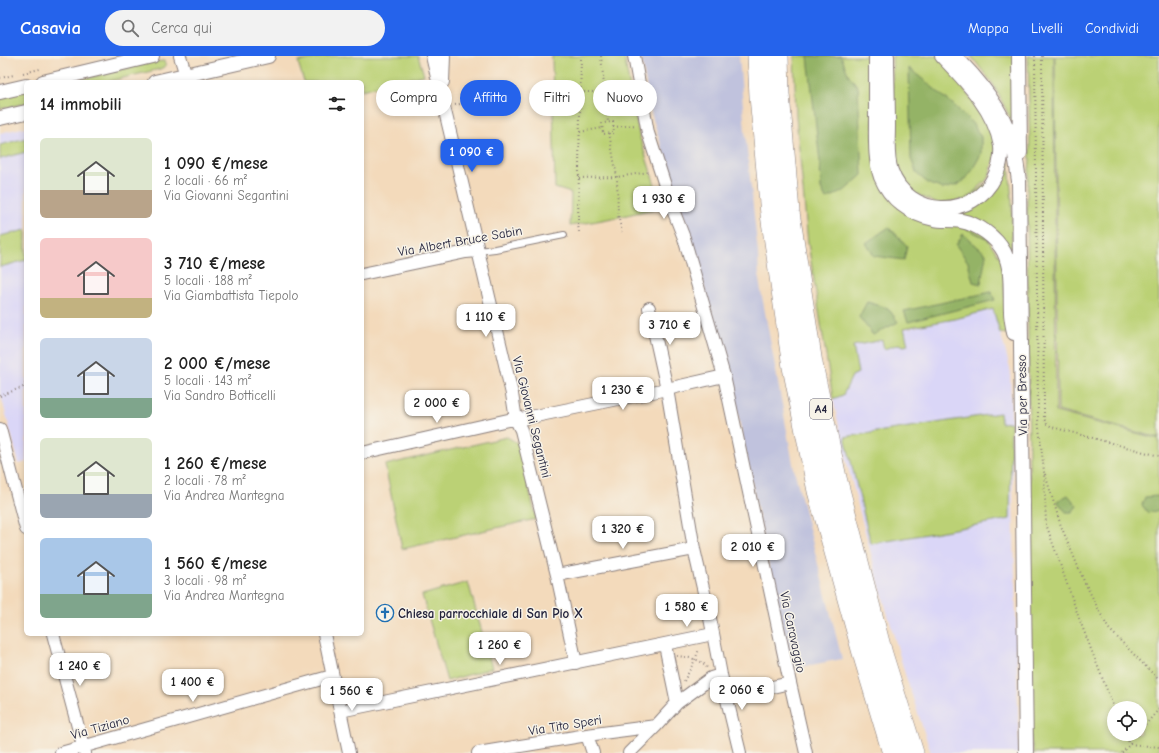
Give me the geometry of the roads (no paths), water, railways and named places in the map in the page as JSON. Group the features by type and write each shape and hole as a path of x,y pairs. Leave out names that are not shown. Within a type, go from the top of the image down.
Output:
{"highway":[{"name":"A4","path":"758,56 760,96 771,214 796,382 818,491 893,753"},
{"name":"A4","path":"778,56 779,94 789,212 812,364 836,478 882,654 913,753"}],"street":[{"path":"51,80 152,56"},
{"path":"180,56 187,78"},
{"path":"171,80 187,78 268,56"},
{"name":"Via Giovanni Segantini","path":"432,56 438,80"},
{"path":"444,56 444,80"},
{"name":"Via Caravaggio","path":"634,56 648,133 673,210 684,238 724,376 806,753"},
{"path":"876,56 877,153 881,176 895,198 903,206 915,213 935,219 963,221 986,232 999,244 1008,261 1011,273 1011,314 1021,370"},
{"path":"887,56 888,151 891,171 896,181 909,196 927,206 936,208 950,208 972,202 990,186 1000,166 1002,156 991,118 977,95 942,56"},
{"name":"Via per Bresso","path":"954,56 979,82 1003,121 1011,140 1016,158 1019,181 1026,753"},
{"path":"1019,56 1019,181"},
{"path":"0,92 24,86"},
{"path":"0,118 24,112"},
{"name":"Via Giovanni Segantini","path":"447,116 512,394 516,420 521,430 557,575 576,663"},
{"name":"Via Albert Bruce Sabin","path":"364,274 466,252 478,251"},
{"path":"649,308 667,390 694,549 713,634 716,676 726,697 740,753"},
{"path":"364,453 508,420 516,420 667,390 724,376"},
{"path":"0,429 24,521"},
{"path":"557,575 694,549"},
{"path":"340,711 713,634"},
{"path":"54,636 84,749"},
{"path":"324,636 348,753"},
{"path":"665,645 677,703"},
{"name":"Via Tiziano","path":"60,753 84,749 332,676"},
{"path":"629,753 677,703 716,676"},
{"path":"726,697 790,683"},
{"name":"Via Tito Speri","path":"478,753 587,735 656,726"},
{"path":"587,735 593,753"}],"lane":[{"name":"Via Albert Bruce Sabin","path":"478,251 564,235"}],"place":[{"name":"Chiesa parrocchiale di San Pio X","path":"385,613"}]}
